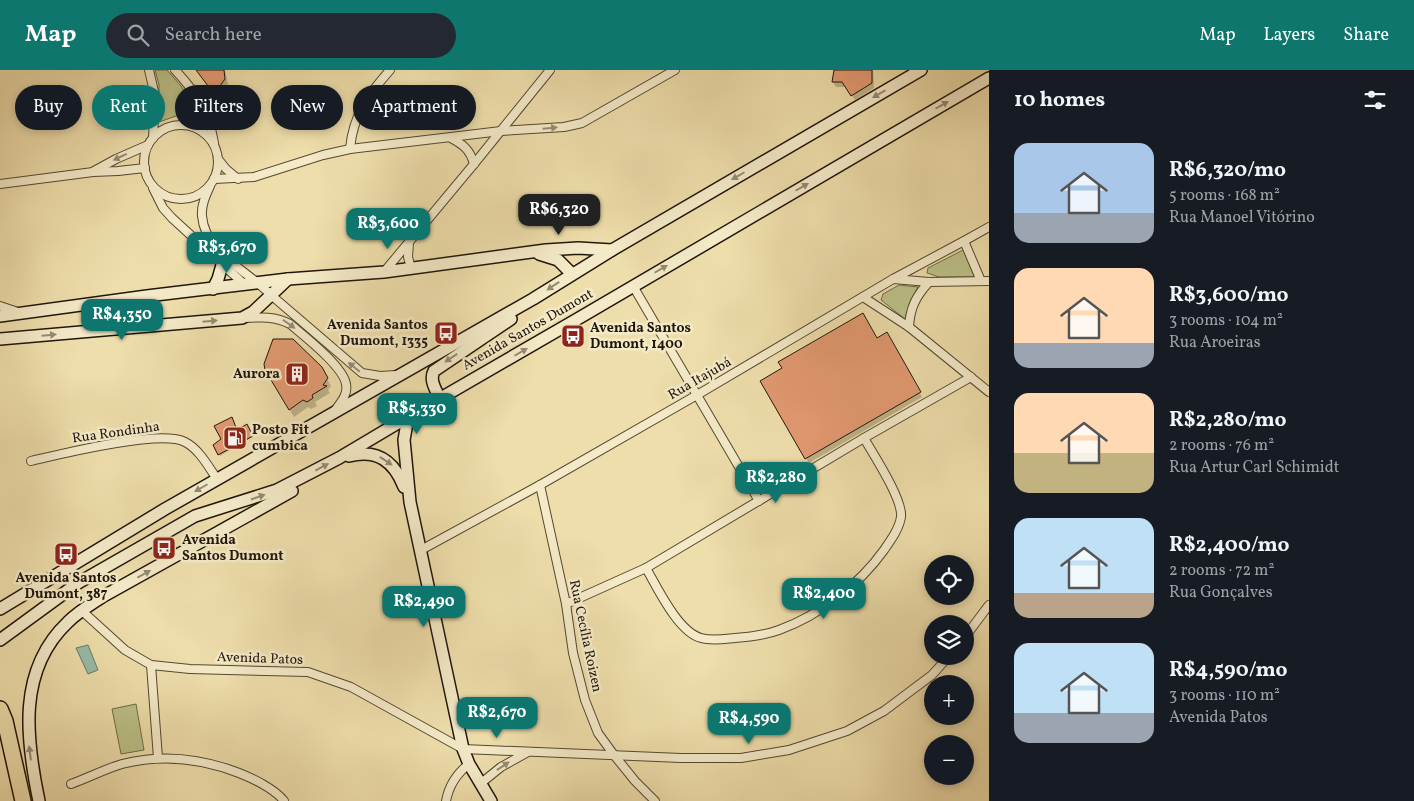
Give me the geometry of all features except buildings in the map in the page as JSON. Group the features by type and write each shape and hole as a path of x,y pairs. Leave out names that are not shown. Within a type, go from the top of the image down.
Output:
{"highway":[{"path":"0,709 5,721 23,801"}],"main road":[{"name":"Avenida Santos Dumont","path":"0,609 217,479 533,300 572,274 907,74 921,70"},
{"name":"Avenida Santos Dumont","path":"0,640 78,583 195,516 277,490 339,458 989,78"},
{"path":"0,316 288,279 384,272 560,249 612,250"},
{"path":"532,253 558,260 572,274"},
{"path":"213,289 222,265"},
{"path":"0,339 242,318 253,312 288,279"},
{"path":"440,399 432,382 431,376 434,370 499,328 533,300"},
{"path":"408,416 404,446 410,502 463,748 469,764 491,801"},
{"path":"339,458 367,454 384,459 399,474 410,502"},
{"path":"39,801 33,773 28,732 28,704 32,679 50,642 66,623 81,610 293,490 306,476"}],"street":[{"path":"149,70 155,96 150,142 144,160 151,184 163,208 245,285"},
{"path":"175,70 188,84 204,108 211,125 218,167 204,202 202,214 208,235 218,249 260,283 271,295 362,373 380,376 400,374"},
{"path":"350,149 351,133 356,117 390,70"},
{"path":"384,272 550,70"},
{"path":"151,184 165,196 187,199 199,195 212,182 270,173 350,149 501,131 564,127 582,123 674,70"},
{"path":"93,172 116,158 150,142 166,128 179,125 192,126 202,131 214,145"},
{"path":"451,138 468,149 474,164"},
{"path":"218,159 238,179"},
{"path":"0,184 93,172 145,168"},
{"name":"Rua Itajubá","path":"421,550 540,486 893,278 989,226"},
{"path":"893,278 929,282 985,281 964,241"},
{"path":"408,243 408,257 411,268"},
{"path":"909,327 909,315 913,303 929,282"},
{"path":"633,286 758,501"},
{"path":"863,296 909,327 989,392"},
{"path":"0,306 20,313"},
{"path":"242,318 274,317 281,319 290,324 340,370 344,378 346,391 344,398 334,412"},
{"path":"566,604 646,568 864,438 972,377"},
{"name":"Rua Rondinha","path":"31,461 76,450 156,438 171,438 184,441 194,448 217,479"},
{"path":"646,568 676,618 687,630 699,638 718,640 752,637 779,630 807,617 838,598 857,581 878,558 894,535 900,517 900,508 896,498 864,438"},
{"name":"Rua Cecília Roizen","path":"540,486 566,604 573,653 585,700 598,733 635,782 655,801"},
{"path":"974,625 989,605"},
{"name":"Avenida Patos","path":"81,610 125,650 151,665 190,669 308,672 351,687 463,748 681,758 741,758 789,750 847,731 884,710 932,675 941,665"},
{"path":"151,665 158,758"},
{"path":"480,784 502,767 530,752"},
{"path":"72,784 121,765 158,758 199,761 252,778 284,801"},
{"path":"446,801 452,781 469,764"}],"green space":[{"path":"155,70 167,70 180,85 175,85 175,116 165,120 165,85 159,85"},
{"path":"965,249 978,277 939,277 927,273 928,268"},
{"path":"899,285 918,287 911,300 905,319 881,300 883,294"},
{"path":"136,704 144,750 121,754 112,709"}],"shaded area":[{"path":"88,645 98,670 88,674 76,648"}],"place":[{"name":"Avenida Santos Dumont, 1335","path":"446,333"},
{"name":"Avenida Santos Dumont, 1400","path":"573,336"},
{"name":"Aurora","path":"297,374"},
{"name":"Posto Fit cumbica","path":"235,438"},
{"name":"Avenida Santos Dumont","path":"164,548"},
{"name":"Avenida Santos Dumont, 387","path":"66,554"}]}
